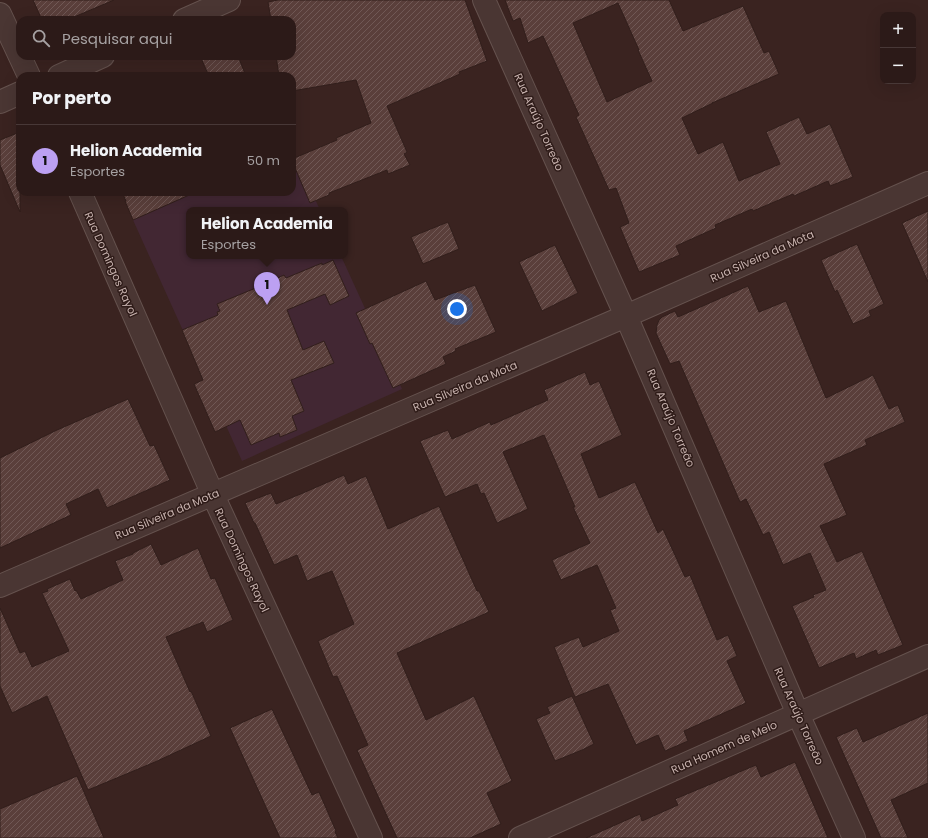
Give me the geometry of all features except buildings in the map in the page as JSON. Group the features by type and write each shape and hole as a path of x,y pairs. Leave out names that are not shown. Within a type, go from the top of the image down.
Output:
{"street":[{"path":"193,16 229,0"},
{"name":"Rua Araújo Torreão","path":"484,0 626,316 798,714 854,838"},
{"path":"0,14 16,48"},
{"path":"22,60 27,72"},
{"path":"68,72 95,60"},
{"path":"0,102 16,95"},
{"name":"Rua Silveira da Mota","path":"0,586 626,316 928,183"},
{"name":"Rua Domingos Rayol","path":"82,196 213,495 370,838"},
{"name":"Rua Homem de Melo","path":"520,838 928,656"}],"shaded area":[{"path":"296,158 319,207 186,207 186,259 342,259 402,389 242,461 133,220 187,196 296,196"}],"place":[{"name":"Helion Academia","path":"267,305"}]}
